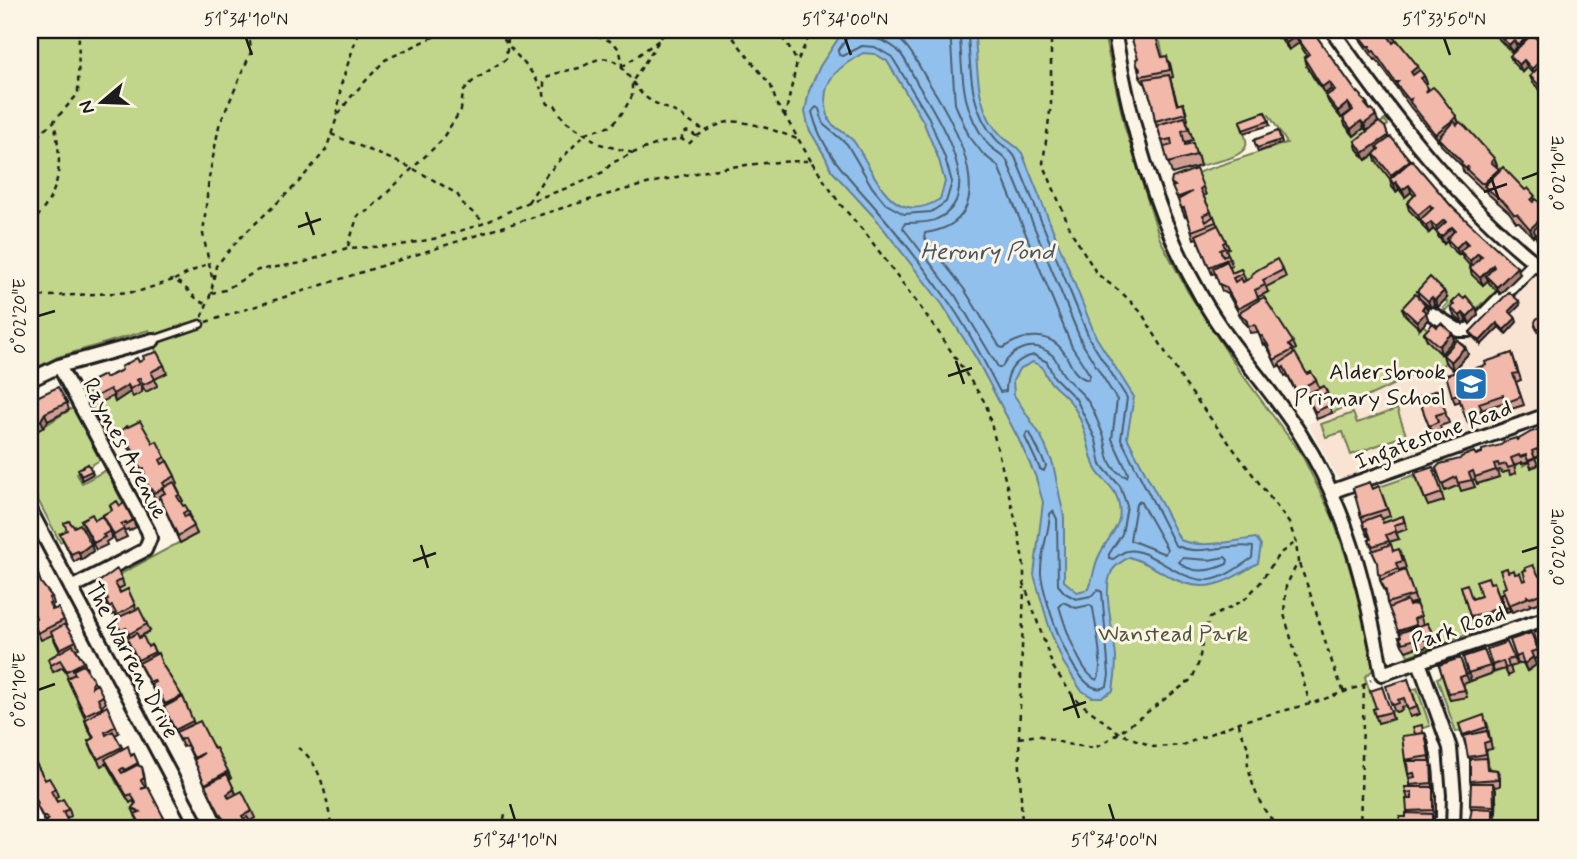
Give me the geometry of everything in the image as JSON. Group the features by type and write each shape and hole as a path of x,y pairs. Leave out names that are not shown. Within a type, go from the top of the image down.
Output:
{"street":[{"path":"1114,30 1137,140 1156,200 1182,261 1202,298 1302,436 1333,491 1353,545 1368,598 1382,674"},
{"path":"1332,30 1367,80 1441,173 1547,272"},
{"path":"1432,314 1458,330 1469,330 1535,263"},
{"path":"30,380 59,366 153,340"},
{"name":"Raynes Avenue","path":"59,366 150,538 145,550 71,588"},
{"name":"Ingatestone Road","path":"1333,491 1547,415"},
{"name":"The Warren Drive","path":"30,510 199,829"},
{"name":"Park Road","path":"1382,674 1547,618"},
{"path":"1419,663 1450,748 1454,795 1453,829"}],"lane":[{"path":"153,340 200,324"}],"path":[{"path":"30,143 78,94 79,30"},
{"path":"212,280 203,234 209,178 219,126 251,52 249,30"},
{"path":"200,324 211,293 216,266 239,239 297,184 326,150 337,117 341,85 359,30"},
{"path":"337,117 349,99 385,60 448,30"},
{"path":"499,30 507,46 531,70 548,104 555,105 564,120 600,144 634,153"},
{"path":"347,248 358,215 368,211 440,142 461,110 463,92 472,82 506,59 508,39 516,30"},
{"path":"578,30 614,42 622,54 622,67"},
{"path":"528,202 547,174 586,133 611,126 632,96 632,82 666,30"},
{"path":"727,30 771,86 777,105 840,204 867,235 937,330 986,404 1018,530 1024,567 1019,738 1023,829"},
{"path":"775,30 788,45 797,62"},
{"path":"785,116 797,62 812,30"},
{"path":"1051,30 1051,104 1043,163 1071,230 1097,274 1122,292 1140,312 1191,393 1289,523 1296,542 1298,562 1311,592 1333,666 1344,692"},
{"path":"622,67 660,39"},
{"path":"544,95 544,80 560,71 571,67 577,69 602,58 622,67 632,82 654,104 705,130"},
{"path":"30,225 50,202 56,186 60,157 54,121"},
{"path":"696,136 689,131 682,133 682,139 686,144 690,144 705,130 730,121 776,130 799,140"},
{"path":"331,134 412,168 457,194 464,205 485,223"},
{"path":"211,293 225,290 258,270 302,263 347,248 396,246 438,239 485,223 528,202 578,184 634,153 660,143 682,139"},
{"path":"200,324 631,186 720,169 811,160"},
{"path":"30,298 137,292 173,281 209,264"},
{"path":"173,281 186,287 201,303 206,304"},
{"path":"1019,738 1038,735 1066,744 1095,748 1119,733 1192,678 1199,662 1204,632 1210,618 1244,600 1260,583 1279,554 1296,542"},
{"path":"1298,562 1286,586 1284,614 1310,704"},
{"path":"1024,583 1053,667 1063,684 1075,699 1119,733 1154,747 1182,745 1239,722 1310,704 1364,685 1382,674"},
{"path":"1360,829 1364,685"},
{"path":"1239,722 1241,736 1248,750 1248,766 1256,792 1264,811 1272,822 1282,829"},
{"path":"298,748 311,760 321,782 332,829"},
{"path":"502,829 505,814"},
{"path":"1262,829 1272,822"}],"shaded area":[{"name":"Aldersbrook Primary School","path":"1531,273 1547,286 1547,405 1342,478 1337,477 1308,424 1429,368 1433,375"}],"green space":[{"name":"Wanstead Park","path":"30,30 1103,30 1125,128 1160,239 1188,292 1236,366 1302,455 1332,516 1361,608 1373,670 1365,677 1372,698 1388,721 1393,719 1391,711 1401,711 1412,690 1417,688 1430,726 1415,731 1417,742 1406,756 1408,767 1417,780 1409,817 1402,829 252,829 232,805 221,784 231,778 187,736 161,661 137,638 150,631 130,622 136,605 131,596 123,600 115,577 197,533 186,520 190,517 129,432 110,442 85,393 113,396 116,401 130,392 133,396 142,392 142,386 146,392 154,379 166,373 149,330 58,357 30,371"},
{"path":"1289,30 1312,62 1312,76 1325,94 1331,89 1337,97 1341,118 1351,111 1367,131 1385,120 1388,125 1358,149 1366,160 1385,145 1377,161 1405,197 1411,192 1432,212 1428,233 1433,229 1454,234 1495,273 1500,294 1486,308 1482,303 1476,310 1457,298 1445,311 1443,308 1448,303 1445,300 1447,298 1420,298 1425,303 1419,329 1423,325 1433,334 1444,330 1461,335 1455,341 1460,347 1433,375 1429,368 1332,413 1327,401 1309,401 1306,395 1318,387 1310,381 1292,352 1296,349 1258,297 1268,292 1246,289 1235,280 1184,177 1287,143 1269,115 1241,124 1246,146 1238,154 1200,166 1197,154 1189,156 1180,112 1156,81 1173,77 1170,64 1164,60 1160,42 1136,38 1134,31"},
{"path":"1388,30 1490,30 1511,52 1517,47 1523,53 1522,72 1527,67 1547,97 1547,215 1502,178 1429,99"},
{"path":"73,408 100,460 77,474 82,483 106,470 127,511 98,527 84,527 85,529 60,542 30,485 30,432 40,429"},
{"path":"1397,409 1406,435 1351,455 1343,432 1326,437 1321,424 1353,413 1357,423"},
{"path":"1539,456 1542,462 1547,462 1547,575 1541,583 1536,574 1529,587 1502,597 1507,611 1505,612 1497,590 1483,603 1465,599 1475,631 1408,656 1406,651 1420,646 1421,649 1434,644 1435,641 1434,638 1418,632 1416,626 1423,624 1401,607 1416,602 1408,578 1392,582 1399,570 1406,568 1402,556 1383,554 1389,542 1398,539 1397,533 1407,529 1405,524 1385,530 1374,522 1390,516 1373,489 1414,475 1426,502 1436,477 1439,476 1445,491 1459,485 1468,489 1474,487 1472,480 1476,479 1478,484 1498,477 1497,471 1505,472 1522,462 1523,466 1529,462 1531,468 1537,466 1535,458"},
{"path":"34,616 39,626 64,629 63,656 50,666 54,672 63,667 86,698 77,703 117,784 147,794 135,816 142,829 71,829 30,755 30,618"},
{"path":"1542,656 1547,660 1547,829 1497,829 1496,817 1474,813 1496,813 1497,802 1475,791 1491,770 1490,767 1473,765 1488,761 1486,750 1492,748 1468,743 1489,728 1487,723 1456,732 1437,678 1442,676 1450,700 1462,696 1463,698 1467,697 1463,684 1505,669 1508,675 1512,674 1510,667 1524,663 1527,671 1531,670 1534,659"}],"water":[{"name":"Heronry Pond","path":"844,30 979,30 975,37 982,102 993,126 1022,153 1096,337 1134,397 1127,437 1180,540 1208,544 1256,538 1261,545 1258,563 1215,585 1181,582 1129,557 1115,567 1108,590 1116,658 1115,675 1113,691 1102,697 1092,697 1081,690 1063,662 1051,633 1034,575 1043,502 1035,475 1018,438 976,358 942,304 876,219 831,170 809,129 805,112 809,91 820,66","holes":["863,53 875,54 887,61 923,121 939,160 945,182 940,199 923,207 909,207 898,203 887,194 852,140 830,122 825,96 830,81 841,68","1033,362 1042,367 1052,384 1072,404 1083,426 1096,469 1114,491 1119,505 1118,522 1098,558 1089,589 1077,592 1064,581 1064,517 1053,464 1041,436 1014,395 1013,381 1019,369"]}],"building":[{"path":"1154,30 1162,57 1167,56 1170,70 1141,76 1130,34"},
{"path":"1286,30 1312,30 1375,116 1364,124 1361,121 1351,129 1343,118 1353,110 1348,103 1338,111 1326,96 1335,90 1329,82 1322,87 1304,58 1309,54 1296,36 1286,43 1280,34"},
{"path":"1356,30 1390,30 1393,34 1389,37 1393,43 1397,40 1418,66 1411,72 1413,75 1420,70 1424,76 1421,78 1428,88 1426,92 1433,87 1438,92 1456,116 1453,120 1435,134"},
{"path":"1494,30 1532,31 1519,45 1514,40 1509,45"},
{"path":"1532,34 1547,49 1547,54 1532,69 1524,60 1519,65 1510,56"},
{"path":"1547,59 1547,93 1530,76"},
{"path":"1169,75 1177,105 1183,103 1186,113 1155,121 1144,79"},
{"path":"1265,112 1269,121 1243,130 1240,121"},
{"path":"1185,117 1189,129 1182,131 1185,145 1193,143 1196,155 1168,163 1164,147 1172,145 1171,139 1162,141 1157,125"},
{"path":"1454,121 1457,125 1460,122 1466,127 1494,158 1491,162 1499,169 1484,183 1467,170 1468,166 1466,169 1438,138"},
{"path":"1379,122 1385,127 1388,136 1363,153 1355,141"},
{"path":"1278,131 1281,140 1257,148 1254,140"},
{"path":"1391,137 1410,160 1391,175 1374,154 1379,149 1377,147"},
{"path":"1412,160 1452,207 1517,267 1497,287 1486,276 1493,265 1480,278 1470,268 1482,256 1478,253 1470,261 1460,251 1468,244 1464,240 1456,248 1447,239 1455,230 1452,227 1441,237 1436,231 1446,222 1444,220 1436,227 1431,222 1426,226 1420,220 1433,208 1430,205 1418,215 1407,203 1416,194 1409,185 1402,190 1390,179"},
{"path":"1503,167 1525,190 1528,188 1535,196 1531,200 1533,202 1536,199 1545,208 1541,213 1544,216 1530,229 1484,186"},
{"path":"1196,169 1203,187 1200,189 1211,212 1203,215 1206,222 1214,216 1216,222 1192,231 1184,208 1182,209 1178,200 1192,192 1176,196 1172,187 1175,186 1171,183 1172,178"},
{"path":"1547,216 1547,244 1534,230"},
{"path":"1218,225 1226,241 1223,243 1225,248 1220,250 1223,256 1228,254 1230,258 1209,267 1196,235"},
{"path":"1277,259 1283,270 1263,280 1265,285 1255,290 1258,298 1238,309 1226,287 1219,284 1213,268 1227,261 1232,273 1241,269 1243,273 1233,278 1235,282 1241,278 1243,282"},
{"path":"1430,277 1444,291 1435,300 1432,297 1428,301 1417,291"},
{"path":"1509,292 1519,301 1509,311 1516,318 1504,330 1497,323 1480,341 1470,332"},
{"path":"1415,294 1425,304 1422,309 1426,312 1417,322 1402,308"},
{"path":"1459,295 1464,299 1466,296 1476,308 1467,317 1463,313 1460,316 1451,308"},
{"path":"1264,297 1293,342 1289,345 1293,350 1274,360 1255,325 1248,326 1240,314"},
{"path":"1541,317 1547,323 1541,329 1535,323"},
{"path":"1433,323 1437,327 1441,323 1452,333 1439,346 1424,333"},
{"path":"1457,340 1465,347 1451,362 1443,355"},
{"path":"157,352 164,365 151,372 155,379 143,385 140,378 137,380 140,384 130,389 128,385 113,394 110,389 93,398 86,384 122,370 121,367 137,358 139,362 144,359 143,356"},
{"path":"1295,353 1307,374 1311,372 1316,380 1296,391 1284,367 1282,369 1279,364"},
{"path":"1512,353 1518,373 1513,374 1521,397 1505,403 1503,395 1479,403 1482,410 1465,416 1458,394 1452,396 1446,375 1486,365 1485,362"},
{"path":"1324,386 1327,392 1324,394 1330,405 1315,412 1306,394"},
{"path":"58,387 67,403 45,413 41,420 30,424 30,400"},
{"path":"1437,390 1446,412 1436,415 1438,422 1429,426 1418,397"},
{"path":"140,421 153,443 157,441 165,457 160,460 162,464 167,461 175,476 163,483 165,487 154,493 145,481 144,469 137,464 133,454 135,453 120,432"},
{"path":"1547,427 1547,453 1540,456 1537,449 1532,451 1535,458 1528,461 1526,455 1519,455 1511,458 1514,466 1508,468 1506,464 1494,464 1496,470 1475,477 1473,471 1469,473 1472,480 1458,483 1456,477 1442,484 1436,468 1440,464 1474,452 1476,455 1482,453 1482,450 1516,438 1517,440"},
{"path":"88,464 92,471 81,476 78,469"},
{"path":"1433,467 1442,493 1425,499 1415,473"},
{"path":"174,482 180,494 177,496 188,510 183,513 185,517 188,515 194,526 178,536 159,496 165,493 162,488"},
{"path":"1370,482 1373,489 1379,486 1387,509 1361,517 1353,488"},
{"path":"117,501 120,506 124,503 133,520 121,524 124,529 114,535 103,515 112,510 110,505"},
{"path":"92,514 95,520 102,516 110,531 94,543 81,520"},
{"path":"1380,515 1383,523 1403,516 1404,522 1394,525 1396,531 1386,535 1389,541 1373,546 1363,523"},
{"path":"69,521 74,527 80,524 91,544 79,553 78,551 71,554 60,534 67,530 64,523"},
{"path":"1391,544 1393,551 1399,549 1403,561 1396,563 1398,569 1378,574 1372,551"},
{"path":"1547,554 1547,573 1540,556"},
{"path":"34,562 41,583 52,597 49,598 49,604 52,610 58,608 64,620 38,633 32,621 36,618 30,610 30,564"},
{"path":"1533,565 1539,576 1547,573 1547,591 1530,598 1527,596 1509,605 1502,589 1506,587 1500,570 1514,570 1515,574 1520,573 1523,581 1526,580 1523,571"},
{"path":"117,569 122,579 115,583 120,593 128,589 135,605 117,615 112,606 109,608 99,582"},
{"path":"1405,570 1414,595 1387,603 1386,591 1380,580"},
{"path":"1488,577 1490,583 1494,582 1502,605 1489,612 1470,616 1461,586 1467,584 1472,599 1481,596 1476,581"},
{"path":"1504,592 1509,607 1505,608 1500,594"},
{"path":"1407,600 1409,606 1416,604 1421,616 1414,619 1416,625 1398,631 1389,608"},
{"path":"139,608 147,624 129,634 126,628 121,631 115,619"},
{"path":"1427,623 1432,637 1403,643 1399,637 1400,633"},
{"path":"65,624 76,641 60,649 51,632"},
{"path":"1547,628 1547,652 1541,655 1534,633"},
{"path":"137,633 139,638 143,636 148,647 151,645 155,652 138,660 127,639"},
{"path":"1531,633 1538,650 1531,652 1533,657 1524,664 1521,655 1516,657 1510,640"},
{"path":"1507,642 1514,658 1507,660 1509,667 1505,668 1503,661 1492,665 1487,649"},
{"path":"73,645 84,662 67,671 60,660 51,665 48,659"},
{"path":"1484,650 1490,666 1468,673 1463,657"},
{"path":"158,653 182,696 165,704 158,690 155,692 151,684 154,680 149,682 139,663"},
{"path":"1460,658 1466,675 1460,677 1465,690 1448,693 1439,665"},
{"path":"83,665 93,679 92,687 97,684 103,696 98,699 102,707 85,715 67,678 75,674 73,670"},
{"path":"1408,679 1417,707 1408,710 1404,698 1394,705 1391,703 1386,686"},
{"path":"1382,687 1391,712 1375,716 1373,709 1376,708 1370,691"},
{"path":"183,697 193,721 175,730 164,707"},
{"path":"107,706 116,726 105,732 106,735 113,731 122,747 98,759 88,741 94,738 85,720"},
{"path":"1484,715 1487,727 1463,735 1459,724"},
{"path":"200,721 228,771 205,784 194,760 204,753 194,758 184,738 180,740 176,732"},
{"path":"1422,725 1423,733 1415,734 1413,727"},
{"path":"1487,731 1490,741 1484,743 1486,754 1468,757 1464,736"},
{"path":"1425,733 1429,756 1405,760 1402,736"},
{"path":"128,746 131,756 134,754 138,763 120,770 122,773 137,765 142,767 144,778 141,780 145,787 141,789 148,787 164,818 145,829 135,814 140,812 132,808 136,803 131,794 127,796 105,759"},
{"path":"30,752 45,780 49,778 55,788 51,791 57,802 63,799 69,809 63,812 70,826 66,829 49,828 45,822 48,820 43,817 35,798 32,800"},
{"path":"1486,758 1487,769 1497,770 1498,779 1470,781 1470,759"},
{"path":"1407,761 1431,761 1432,783 1410,785 1410,778 1415,777 1414,773 1408,774"},
{"path":"227,774 234,789 227,794 229,798 242,791 252,811 242,816 244,819 247,817 255,829 229,829 205,785"},
{"path":"1471,783 1493,783 1494,806 1470,805"},
{"path":"1405,787 1433,787 1433,810 1407,811 1406,799 1412,799 1412,792 1406,793"},
{"path":"1472,808 1493,809 1493,829 1468,829"},
{"path":"1406,813 1432,814 1432,829 1405,829 1405,826 1400,825 1400,817 1406,817"},
{"path":"163,823 168,826 171,824 174,829 152,829"}],"place":[{"name":"Aldersbrook Primary School","path":"1471,384"}]}
